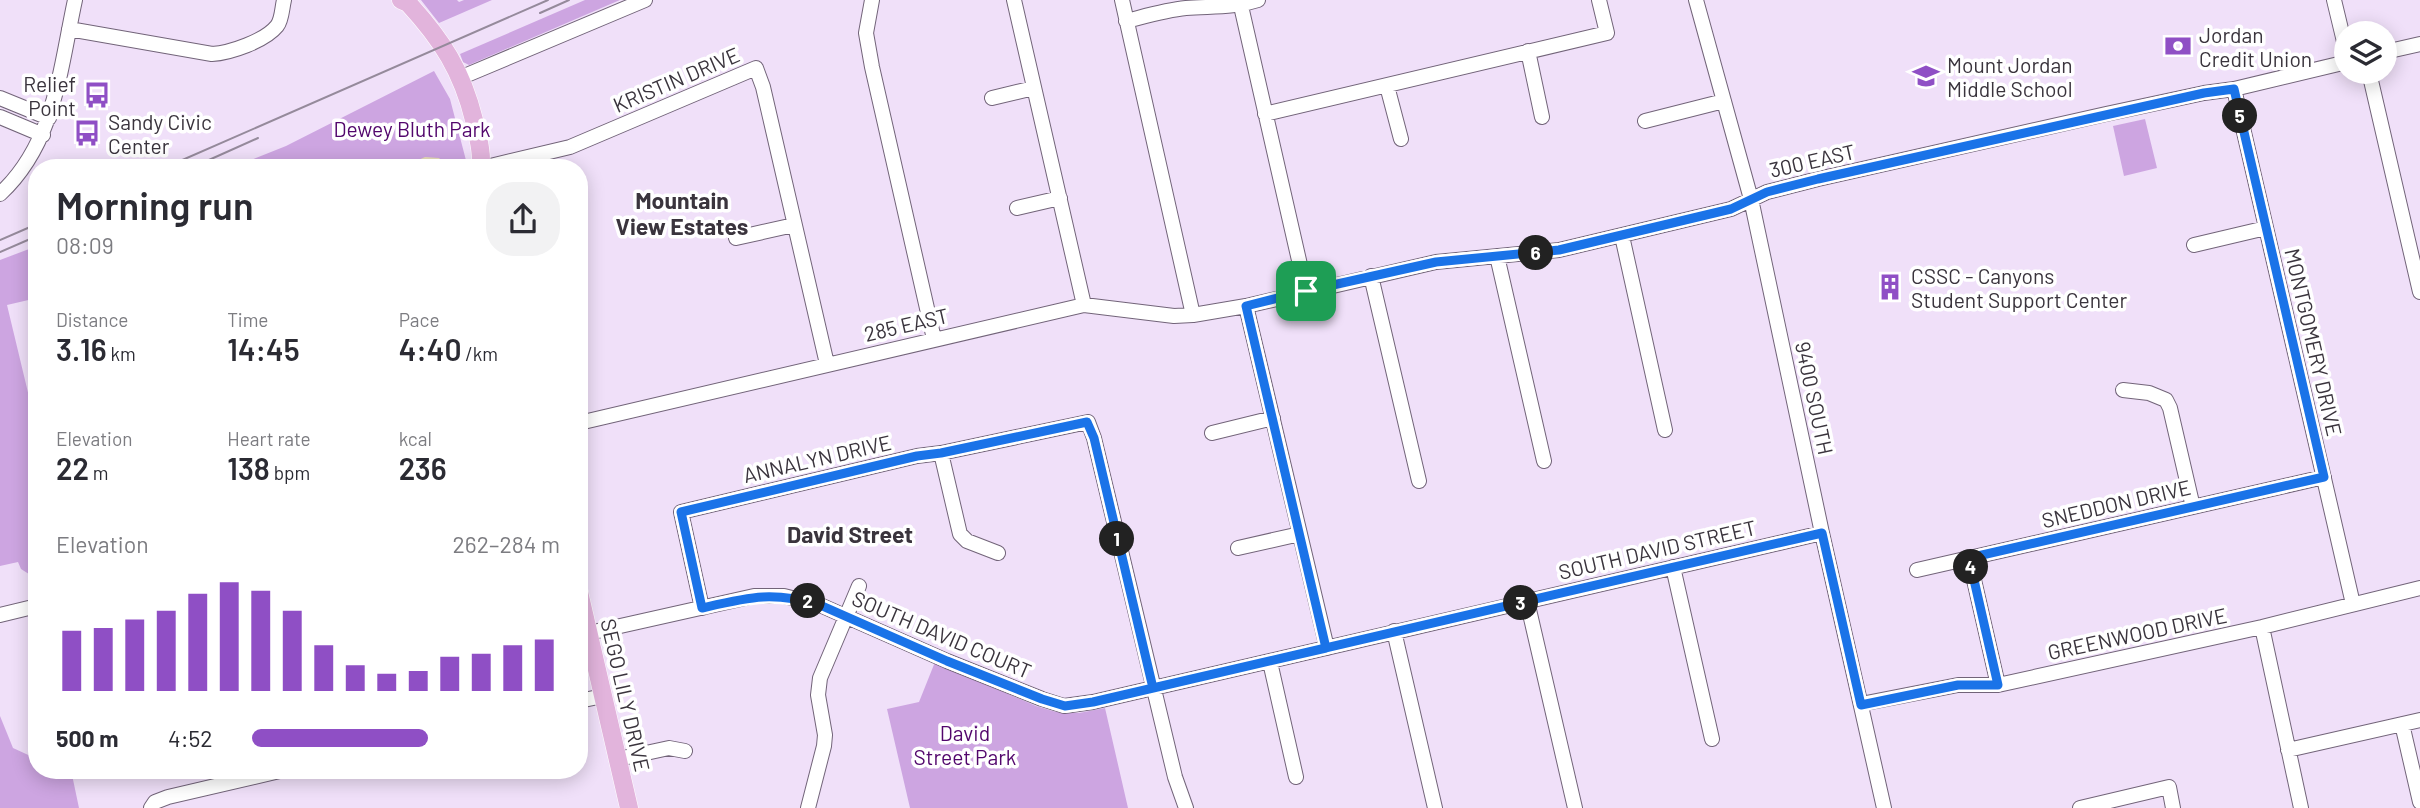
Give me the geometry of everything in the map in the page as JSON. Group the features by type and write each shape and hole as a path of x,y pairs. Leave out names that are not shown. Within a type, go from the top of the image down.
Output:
{"main road":[{"path":"399,0 417,13 437,37 461,78 482,150 482,159"},
{"path":"399,0 401,11 428,42 445,70 459,103 476,159"},
{"name":"SEGO LILY DRIVE","path":"588,629 629,808"}],"street":[{"path":"29,159 49,118 75,0"},
{"path":"69,29 212,54 226,53 268,34 279,24 284,0"},
{"path":"461,78 645,0"},
{"path":"872,0 866,33 870,56 934,339"},
{"path":"1014,0 1084,305"},
{"path":"1122,0 1193,315"},
{"path":"1126,20 1184,8 1241,6 1258,0"},
{"path":"1265,114 1607,33 1599,0"},
{"name":"9400 SOUTH","path":"1696,0 1751,199 1884,808"},
{"path":"2334,0 2339,21"},
{"path":"1241,6 1306,291"},
{"path":"2397,49 2420,44"},
{"path":"1528,51 1542,117"},
{"name":"300 EAST","path":"1246,306 1436,262 1559,250 1731,209 1767,192 1818,179 2334,65"},
{"name":"KRISTIN DRIVE","path":"520,159 570,147 756,68 763,87 827,364"},
{"path":"2372,84 2420,292"},
{"path":"1387,86 1401,139"},
{"path":"992,98 1034,88"},
{"name":"MONTGOMERY DRIVE","path":"2234,89 2353,604"},
{"path":"0,98 49,118"},
{"path":"1645,121 1724,101"},
{"path":"0,117 43,135"},
{"path":"0,194 28,161"},
{"path":"1017,208 1060,198"},
{"path":"736,238 794,225"},
{"path":"2194,245 2266,228"},
{"path":"1622,236 1665,430"},
{"path":"1497,256 1544,461"},
{"path":"1371,276 1419,481"},
{"name":"285 EAST","path":"588,421 1084,305 1174,316 1246,306"},
{"path":"1246,306 1326,648"},
{"path":"2123,390 2149,393 2166,400 2193,507"},
{"path":"1212,433 1273,418"},
{"name":"ANNALYN DRIVE","path":"702,608 681,512 917,456 1087,422 1094,438 1153,688"},
{"path":"941,453 960,534 967,541 998,553"},
{"name":"SNEDDON DRIVE","path":"1917,570 2324,477"},
{"name":"SOUTH DAVID STREET","path":"1093,702 1822,533"},
{"path":"1238,548 1300,534"},
{"path":"1969,558 1998,685"},
{"path":"1673,567 1712,739"},
{"path":"808,808 825,735 818,695 820,678 859,586"},
{"name":"GREENWOOD DRIVE","path":"1861,705 1958,685 1998,685 2262,627 2420,588"},
{"name":"SOUTH DAVID COURT","path":"702,608 754,596 776,595 820,605 1042,699 1065,706 1093,702"},
{"path":"1527,601 1575,808"},
{"path":"589,633 702,608"},
{"path":"0,615 28,609"},
{"path":"2262,627 2301,808"},
{"path":"1394,631 1435,808"},
{"path":"1270,662 1296,777"},
{"path":"1153,688 1175,777 1186,808"},
{"path":"588,699 603,696"},
{"path":"2288,750 2420,720"},
{"path":"2402,724 2420,802"},
{"path":"618,759 669,748 685,751"},
{"path":"151,808 155,802 167,797 245,779"},
{"path":"2080,808 2169,787 2173,808"}],"green space":[{"path":"421,0 459,2 492,0 439,23"},
{"path":"585,0 620,0 469,65 463,62 460,54"},
{"name":"Dewey Bluth Park","path":"434,71 450,99 466,159 254,159 286,146"},
{"path":"2145,119 2157,168 2124,176 2113,126"},
{"path":"28,249 28,300 7,305 28,392 28,573 21,569 18,562 0,566 0,260"},
{"name":"David Street Park","path":"935,662 1056,712 1079,713 1105,708 1128,808 910,808 887,709 919,702"},
{"path":"0,716 13,748 28,755 28,779 73,779 79,808 0,808"}],"tram line":[{"path":"185,159 548,0"},
{"path":"540,13 569,0"},
{"path":"211,159 258,138"},
{"path":"0,240 28,228"},
{"path":"0,252 28,240"}],"place":[{"name":"Jordan Credit Union","path":"2178,46"},
{"name":"Mount Jordan Middle School","path":"1926,76"},
{"name":"Relief Point","path":"97,95"},
{"name":"Sandy Civic Center","path":"87,133"},
{"name":"CSSC - Canyons Student Support Center","path":"1890,287"}],"district":[{"name":"Mountain View Estates","path":"682,213"},
{"name":"David Street","path":"850,534"}],"route":[{"path":"2234,89 2324,477 1969,558 1998,685 1958,685 1861,705 1822,533 1270,662 1093,702 1065,706 947,661 820,605 802,600 784,596 754,596 702,608 681,512 917,456 1087,422 1094,438 1153,688 1326,648 1246,306 1306,291 1436,262 1559,250 1731,209 1767,192 1818,179 2106,114 2234,89"}]}
